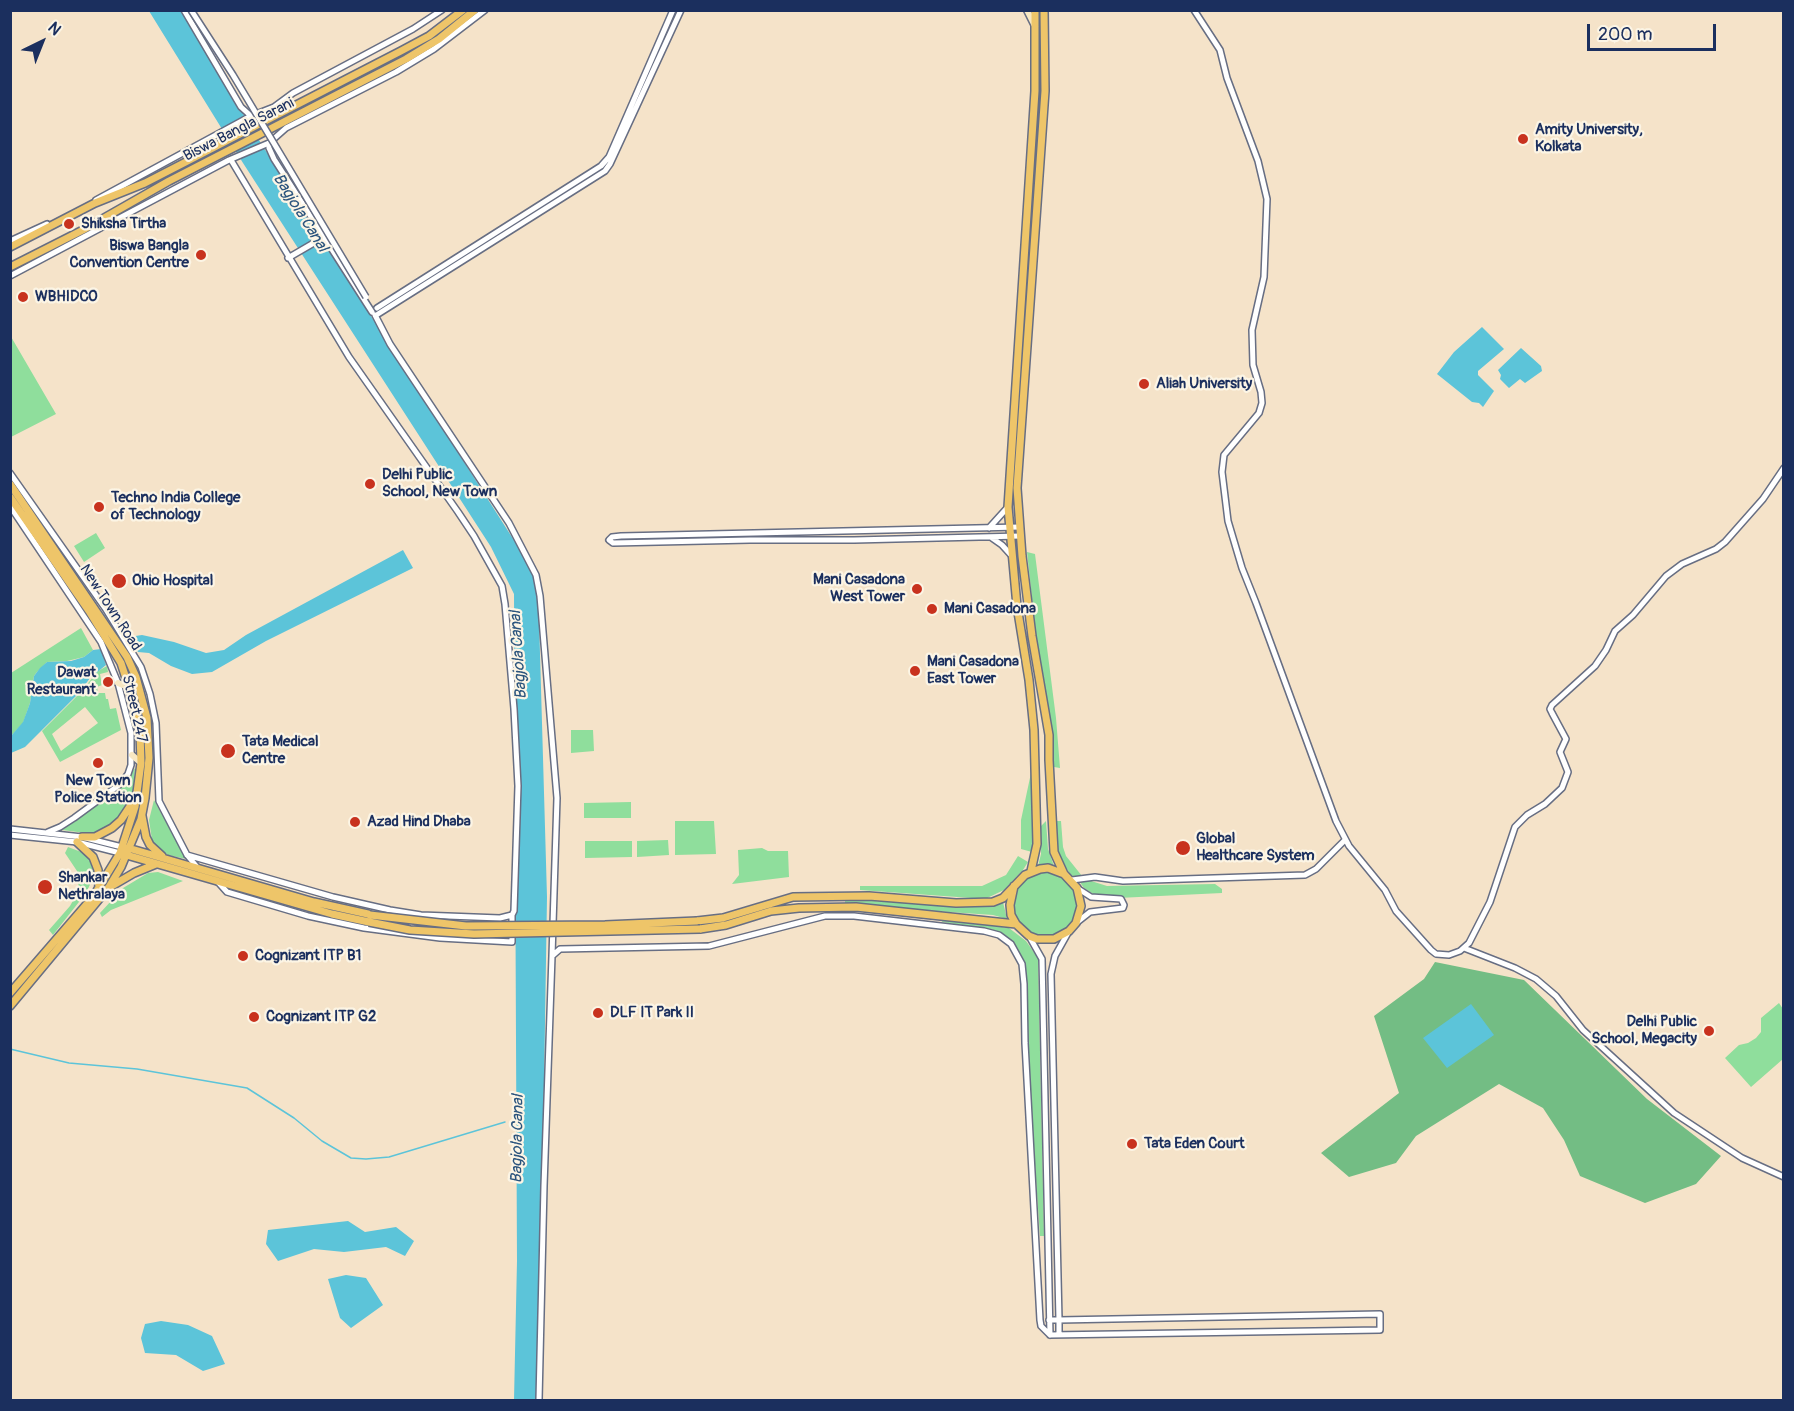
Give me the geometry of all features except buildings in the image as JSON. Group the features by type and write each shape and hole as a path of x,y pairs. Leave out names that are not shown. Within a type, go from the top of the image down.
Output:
{"main road":[{"name":"Biswa Bangla Sarani","path":"13,241 258,124 276,110 429,36 463,10"},
{"name":"Biswa Bangla Sarani","path":"10,267 102,224 228,151 263,133 285,125 406,59 439,39 475,10"},
{"path":"1027,10 1035,26"},
{"path":"1031,871 1038,844 1034,730 1029,680 1017,606 1008,507 1035,91 1035,10"},
{"path":"1044,10 1045,91 1017,488 1032,636 1050,735 1049,760 1054,852 1064,874"},
{"name":"New Town Road","path":"10,484 127,657 136,677 147,718 149,739 142,814 109,887 10,1005"},
{"path":"10,497 118,657 130,688 140,733 141,763 125,851 73,922 10,993"},
{"path":"118,682 130,688"},
{"path":"132,755 141,763"},
{"path":"99,889 98,870 93,857 80,840 94,837 112,828 121,820 137,795"},
{"path":"142,814 148,840 154,849 166,859"},
{"path":"125,851 156,864 332,914 466,926 605,925 697,921 723,918 793,897 869,896 977,904 1003,898 1019,880 1031,871 1048,868 1064,874 1077,888 1082,906 1076,923 1069,932 1062,936 1046,940 1029,936 1016,924 1010,905 1014,886"},
{"path":"125,851 166,859 422,931 474,934 700,929 726,925 771,911 856,907 1016,924"},
{"path":"109,887 156,864"}],"street":[{"path":"184,10 241,107 251,116"},
{"path":"191,10 233,75 375,312 390,344 502,511 536,575 540,596 557,798 539,1401"},
{"path":"142,180 251,116 276,110 293,93 413,29 442,10"},
{"path":"102,224 268,144 285,125 396,72 445,42 485,10"},
{"path":"375,312 601,166 609,157 673,10"},
{"path":"375,312 605,171 681,10"},
{"path":"1194,10 1220,50 1227,78 1252,144 1267,199 1264,277 1252,330 1253,365 1262,403 1259,413 1226,450 1222,472 1228,521 1242,568 1333,814 1345,840 1385,890 1399,915 1431,950 1443,956 1456,953 1469,943 1490,902 1515,827 1562,788 1567,774 1560,753 1566,739 1552,713 1552,705 1595,666 1615,632 1633,615 1666,576 1682,564 1710,552 1725,542 1763,499 1784,468"},
{"path":"268,144 274,159 321,239 375,312"},
{"path":"217,881 227,892 308,916 364,928 440,938 512,942 518,786 513,697 502,586 474,536 349,357 232,160"},
{"path":"10,276 77,237"},
{"path":"290,257 321,239"},
{"path":"10,473 105,608 141,667 156,723 159,801 187,855 199,869"},
{"name":"Street 247","path":"10,507 96,633 118,682 131,733 132,755 128,774 119,785 74,818 48,832"},
{"path":"989,528 1008,507"},
{"path":"1020,527 621,536 612,537 609,540 613,543 689,540 833,541 1021,536"},
{"path":"992,538 1002,545 1012,558"},
{"path":"10,829 48,832 125,851"},
{"path":"10,835 80,840"},
{"path":"1072,880 1095,877 1123,881 1305,875 1316,869 1345,840"},
{"path":"187,855 312,892 380,908 421,915 500,918 512,915"},
{"path":"1076,923 1090,912 1123,908 1124,905 1121,899 1091,897 1077,888"},
{"path":"552,956 560,949 710,946 825,916 854,916 938,925 999,935 1011,944 1022,964 1040,1317 1041,1326 1050,1335 1379,1330 1381,1315 1049,1320"},
{"path":"938,925 939,916"},
{"path":"1059,1335 1051,974 1055,956 1069,932"},
{"path":"1029,936 1042,959 1050,1335"},
{"path":"1464,948 1536,979 1556,996 1590,1036 1674,1113 1742,1158 1784,1178"}],"green space":[{"path":"10,335 56,414 11,437 10,437"},
{"path":"96,533 105,548 84,562 74,546"},
{"path":"1027,552 1035,554 1056,718 1060,768 1054,767 1054,740 1036,636"},
{"path":"81,628 93,650 84,657 47,662 37,672 34,676 30,703 23,723 11,736 11,673"},
{"path":"107,666 108,672 100,674 102,685 97,687 98,693 105,693 110,709 116,708 121,730 60,762 42,731 80,693 98,671","holes":["85,707 98,723 61,751 52,734"]},
{"path":"571,730 593,730 594,751 571,753"},
{"path":"135,768 133,795 113,824 93,834 62,830 119,789"},
{"path":"1031,773 1032,852 1021,849 1021,820"},
{"path":"154,800 186,859 168,855 152,840 149,820"},
{"path":"631,802 631,818 584,818 584,803"},
{"path":"675,821 714,821 716,854 675,855"},
{"path":"1046,821 1048,849 1054,866 1038,866 1041,854 1041,826"},
{"path":"1056,821 1061,821 1066,856 1082,876 1071,875 1058,856"},
{"path":"668,840 669,855 637,857 637,841"},
{"path":"585,841 632,841 632,857 585,858"},
{"path":"68,847 84,853 90,859 94,876 86,893 53,935 49,930 70,906 79,890 77,871 65,853"},
{"path":"762,848 768,851 788,851 789,877 732,884 739,875 738,850"},
{"path":"1018,856 1028,862 1023,870 1004,890 985,899 860,890 860,886 982,886 1006,875"},
{"path":"1046,871 1058,874 1069,881 1076,892 1079,904 1076,916 1069,927 1058,934 1046,937 1034,934 1023,927 1016,916 1013,904 1016,892 1023,881 1034,874"},
{"path":"158,872 183,881 111,910 102,917 100,913 123,888 148,873"},
{"path":"1088,880 1107,886 1215,884 1222,889 1222,893 1118,898 1095,895 1084,888 1079,881"},
{"path":"845,899 962,907 991,906 1003,902 1007,919 993,915 845,905"},
{"path":"943,919 1009,928 1026,941 1038,958 1044,1236 1040,1236 1028,1066 1026,973 1023,961 1006,937 993,930 942,922"},
{"path":"1435,962 1524,980 1647,1099 1721,1156 1696,1184 1645,1203 1580,1176 1564,1140 1543,1108 1499,1084 1416,1136 1396,1163 1349,1177 1321,1153 1399,1093 1374,1016 1424,979"},
{"path":"1779,1003 1783,1009 1783,1059 1751,1087 1725,1058 1739,1045 1756,1038 1761,1032 1761,1018"}],"water":[{"name":"Bagjola Canal","path":"149,11 181,11 262,145 517,545 538,584 547,897 539,1400 514,1400 517,1261 514,594 491,547 243,163"},
{"path":"1482,327 1504,349 1478,371 1478,375 1494,391 1483,407 1479,403 1472,402 1437,374 1454,352"},
{"path":"1521,348 1541,366 1542,371 1525,383 1520,379 1509,388 1500,379 1501,375 1498,370"},
{"path":"403,550 413,568 266,641 212,672 192,674 171,666 149,653 138,652 129,637 142,635 174,642 206,653 224,650 246,635"},
{"path":"101,649 106,665 90,678 79,693 25,747 11,753 11,736 23,722 30,703 34,676 40,668 47,662 71,661 84,657 93,650"},
{"path":"1471,1004 1494,1035 1447,1068 1423,1038"},
{"path":"348,1221 365,1232 396,1227 414,1241 405,1256 386,1247 344,1252 314,1249 278,1261 266,1244 268,1230"},
{"path":"346,1275 366,1278 383,1305 351,1328 340,1318 328,1279"},
{"path":"161,1321 188,1325 212,1336 225,1364 203,1371 176,1355 145,1353 141,1338 145,1324"}],"waterway":[{"name":"Bagjola Canal","path":"10,1049 69,1063 137,1069 247,1088 294,1118 322,1141 351,1158 389,1157 505,1122"}],"place":[{"name":"Amity University, Kolkata","path":"1523,139"},
{"name":"Shiksha Tirtha","path":"69,224"},
{"name":"Biswa Bangla Convention Centre","path":"201,255"},
{"name":"WBHIDCO","path":"23,297"},
{"name":"Aliah University","path":"1144,384"},
{"name":"Delhi Public School, New Town","path":"370,484"},
{"name":"Techno India College of Technology","path":"99,507"},
{"name":"Ohio Hospital","path":"119,581"},
{"name":"Mani Casadona West Tower","path":"917,589"},
{"name":"Mani Casadona","path":"932,609"},
{"name":"Mani Casadona East Tower","path":"915,671"},
{"name":"Dawat Restaurant","path":"108,682"},
{"name":"Tata Medical Centre","path":"228,751"},
{"name":"New Town Police Station","path":"98,763"},
{"name":"Azad Hind Dhaba","path":"355,822"},
{"name":"Global Healthcare System","path":"1183,848"},
{"name":"Shankar Nethralaya","path":"45,887"},
{"name":"Cognizant ITP B1","path":"243,956"},
{"name":"DLF IT Park II","path":"598,1013"},
{"name":"Cognizant ITP G2","path":"254,1017"},
{"name":"Delhi Public School, Megacity","path":"1709,1031"},
{"name":"Tata Eden Court","path":"1132,1144"}]}
